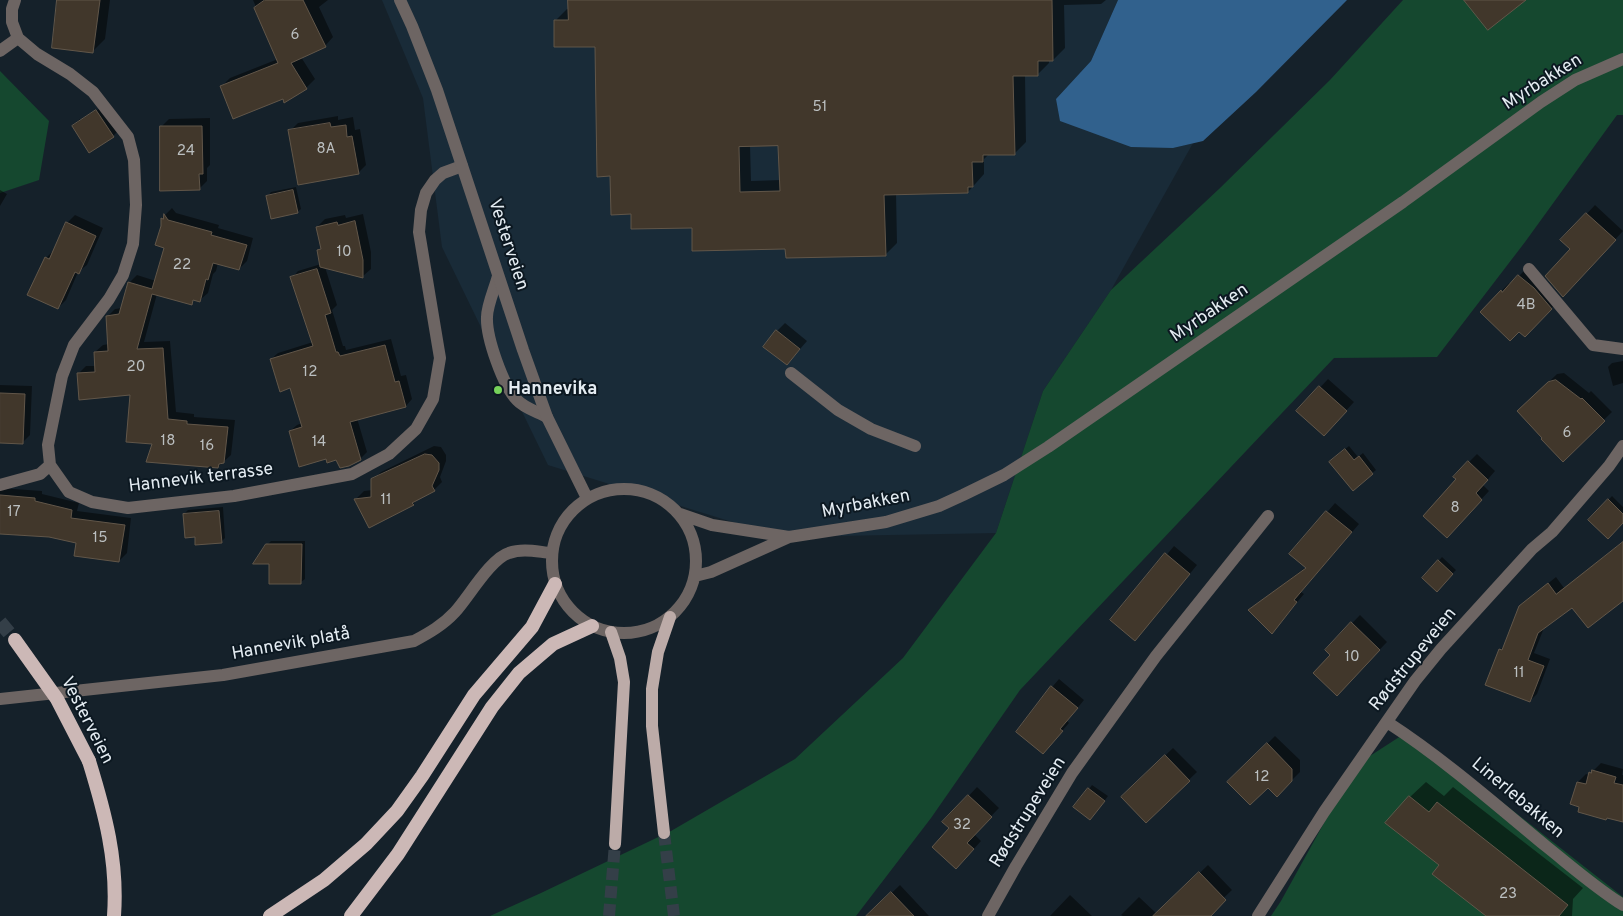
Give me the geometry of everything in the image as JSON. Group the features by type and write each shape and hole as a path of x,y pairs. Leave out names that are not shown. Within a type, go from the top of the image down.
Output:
{"highway":[{"path":"270,916 324,880 366,844 397,811 474,696 532,627 555,584"},
{"path":"351,916 398,854 492,707 519,674 553,644 592,626"},
{"name":"Vesterveien","path":"15,640 57,699 89,761 106,815 114,860 114,916"}],"main road":[{"path":"664,833 652,726 652,689 658,652 670,617"},
{"path":"610,632 620,658 624,682 615,844"}],"street":[{"path":"0,485 40,474 50,465 48,445 62,376 74,345 109,299 123,275 132,244 136,205 134,160 128,137 93,92 18,38 12,22 14,0"},
{"name":"Vesterveien","path":"400,0 437,90 547,417 587,498"},
{"path":"0,50 18,38"},
{"name":"Myrbakken","path":"695,576 711,572 790,537 877,524 916,514 939,506 1004,475 1048,447 1338,246 1541,102 1575,80 1623,59"},
{"name":"Hannevik terrasse","path":"50,465 69,492 92,502 128,508 234,496 352,474 389,454 416,429 433,399 440,358 419,232 421,210 426,193 435,180 443,173 462,166"},
{"path":"1529,269 1594,345 1623,348"},
{"path":"498,276 487,316 489,334 498,364 510,392 518,402 547,417"},
{"path":"791,373 846,415 871,429 916,446"},
{"name":"Rødstrupeveien","path":"1258,916 1324,812 1415,681 1532,549 1552,532 1609,466 1623,446"},
{"path":"626,488 646,491 665,500 680,514 691,532 696,551 695,576 686,598 670,617 657,626 642,631 626,634 610,632 592,626 576,616 563,601 555,584 552,553 557,532 570,512 587,498 606,490 626,488"},
{"name":"Myrbakken","path":"680,514 712,525 790,537"},
{"name":"Rødstrupeveien","path":"988,916 1072,774 1156,656 1268,516"},
{"name":"Hannevik platå","path":"0,700 223,675 414,641 435,631 454,613 495,563 507,553 523,550 552,553"},
{"name":"Linerlebakken","path":"1387,722 1445,762 1583,878 1623,906"}],"shaded area":[{"path":"382,0 1118,0 1091,61 1056,99 1173,148 1193,143 1111,290 1043,391 996,533 781,537 548,465 442,247 423,98"}],"green space":[{"path":"1403,0 1623,0 1623,115 1617,115 1525,242 1437,357 1334,358 1020,690 931,818 856,916 490,916 671,831 795,759 903,658 996,533 1043,391 1111,290 1219,189 1330,80"},
{"path":"0,71 49,121 39,180 0,193"},
{"path":"1407,732 1493,795 1623,897 1623,916 1271,916 1356,765"}],"water":[{"path":"1118,0 1347,0 1256,92 1203,141 1173,148 1131,147 1060,121 1056,99 1091,61"}],"building":[{"path":"57,0 100,0 93,53 52,48"},
{"path":"265,0 303,0 326,47 291,63 307,89 284,103 283,99 233,119 220,86 278,63 254,8"},
{"path":"568,0 1052,0 1053,61 1038,61 1038,76 1013,76 1015,155 983,155 983,162 972,162 973,187 968,187 968,193 884,195 886,256 786,258 785,249 692,251 692,228 631,229 631,214 611,215 610,176 597,177 595,47 554,47 554,20 568,20","holes":["778,146 780,191 740,192 739,147"]},
{"path":"1464,0 1526,0 1488,30"},
{"path":"96,110 114,137 89,153 72,126"},
{"path":"330,123 331,127 346,125 347,137 352,136 359,174 298,185 288,130"},
{"path":"160,126 202,126 203,174 199,174 200,190 160,191"},
{"path":"293,190 298,213 271,219 266,196"},
{"path":"1586,213 1616,240 1563,297 1545,276 1570,249 1560,240"},
{"path":"164,214 168,220 212,232 211,235 247,245 239,270 213,263 208,280 206,279 200,302 193,300 192,305 152,294 137,349 163,348 168,419 187,421 187,424 228,427 224,463 219,464 218,468 146,462 152,444 126,442 130,395 79,400 77,373 95,372 94,352 108,351 106,316 119,314 128,282 152,289 164,248 155,245 161,226 161,218 163,219"},
{"path":"355,221 363,260 363,278 320,267 317,250 321,249 316,227 337,222 338,225"},
{"path":"66,222 96,236 79,274 75,272 58,309 27,295 45,257 49,259"},
{"path":"317,269 331,313 325,315 336,352 340,356 385,345 395,382 399,381 406,407 350,422 361,460 340,468 336,460 327,463 326,459 299,467 289,431 302,427 290,388 280,392 270,359 313,346 290,277"},
{"path":"1518,275 1534,288 1552,309 1525,337 1519,332 1510,341 1480,312"},
{"path":"776,330 800,349 787,365 763,347"},
{"path":"1556,380 1582,398 1605,421 1563,462 1517,411 1548,382"},
{"path":"1319,386 1347,411 1324,436 1296,411"},
{"path":"0,393 25,394 23,444 0,443"},
{"path":"1345,449 1354,460 1359,456 1373,474 1353,491 1329,462"},
{"path":"425,454 432,455 439,463 439,470 432,486 435,491 412,503 414,505 369,528 354,499 371,497 371,479"},
{"path":"1468,461 1488,480 1476,493 1482,500 1447,538 1423,516 1456,479 1453,477"},
{"path":"0,495 35,498 35,501 72,510 71,518 125,525 119,562 74,556 76,543 49,537 0,534"},
{"path":"1608,499 1623,514 1623,523 1608,539 1588,520"},
{"path":"219,511 222,543 195,545 195,537 185,538 183,514"},
{"path":"1326,511 1352,532 1294,600 1297,602 1272,634 1248,610 1306,568 1289,554"},
{"path":"1623,542 1623,601 1588,628 1572,608 1538,633 1528,660 1544,666 1530,702 1485,685 1499,649 1502,650 1519,606 1548,583 1556,594"},
{"path":"266,544 302,544 301,584 269,584 269,564 253,564"},
{"path":"1165,553 1190,574 1135,641 1110,620"},
{"path":"1438,560 1453,574 1437,592 1422,578"},
{"path":"1351,622 1380,650 1337,696 1313,673 1330,655 1325,650"},
{"path":"1051,686 1078,708 1060,729 1063,731 1043,754 1016,732"},
{"path":"1267,743 1292,769 1292,781 1277,797 1268,788 1250,805 1227,782"},
{"path":"1165,755 1190,781 1146,823 1121,797"},
{"path":"1592,770 1616,777 1614,783 1623,785 1623,822 1607,818 1606,820 1578,812 1579,807 1570,804 1577,782 1586,784 1589,772 1591,773"},
{"path":"1088,788 1105,801 1090,820 1073,807"},
{"path":"968,795 992,817 967,843 974,849 956,869 932,847 949,828 942,822"},
{"path":"1409,796 1429,812 1437,802 1568,905 1559,916 1486,916 1432,874 1439,865 1385,823"},
{"path":"1199,872 1226,900 1211,916 1153,916"},
{"path":"891,892 914,916 866,916"}],"tunnel":[{"path":"0,622 15,640"},
{"path":"664,833 674,916"},
{"path":"609,916 615,844"}],"place":[{"name":"Hannevika","path":"498,390"}]}
